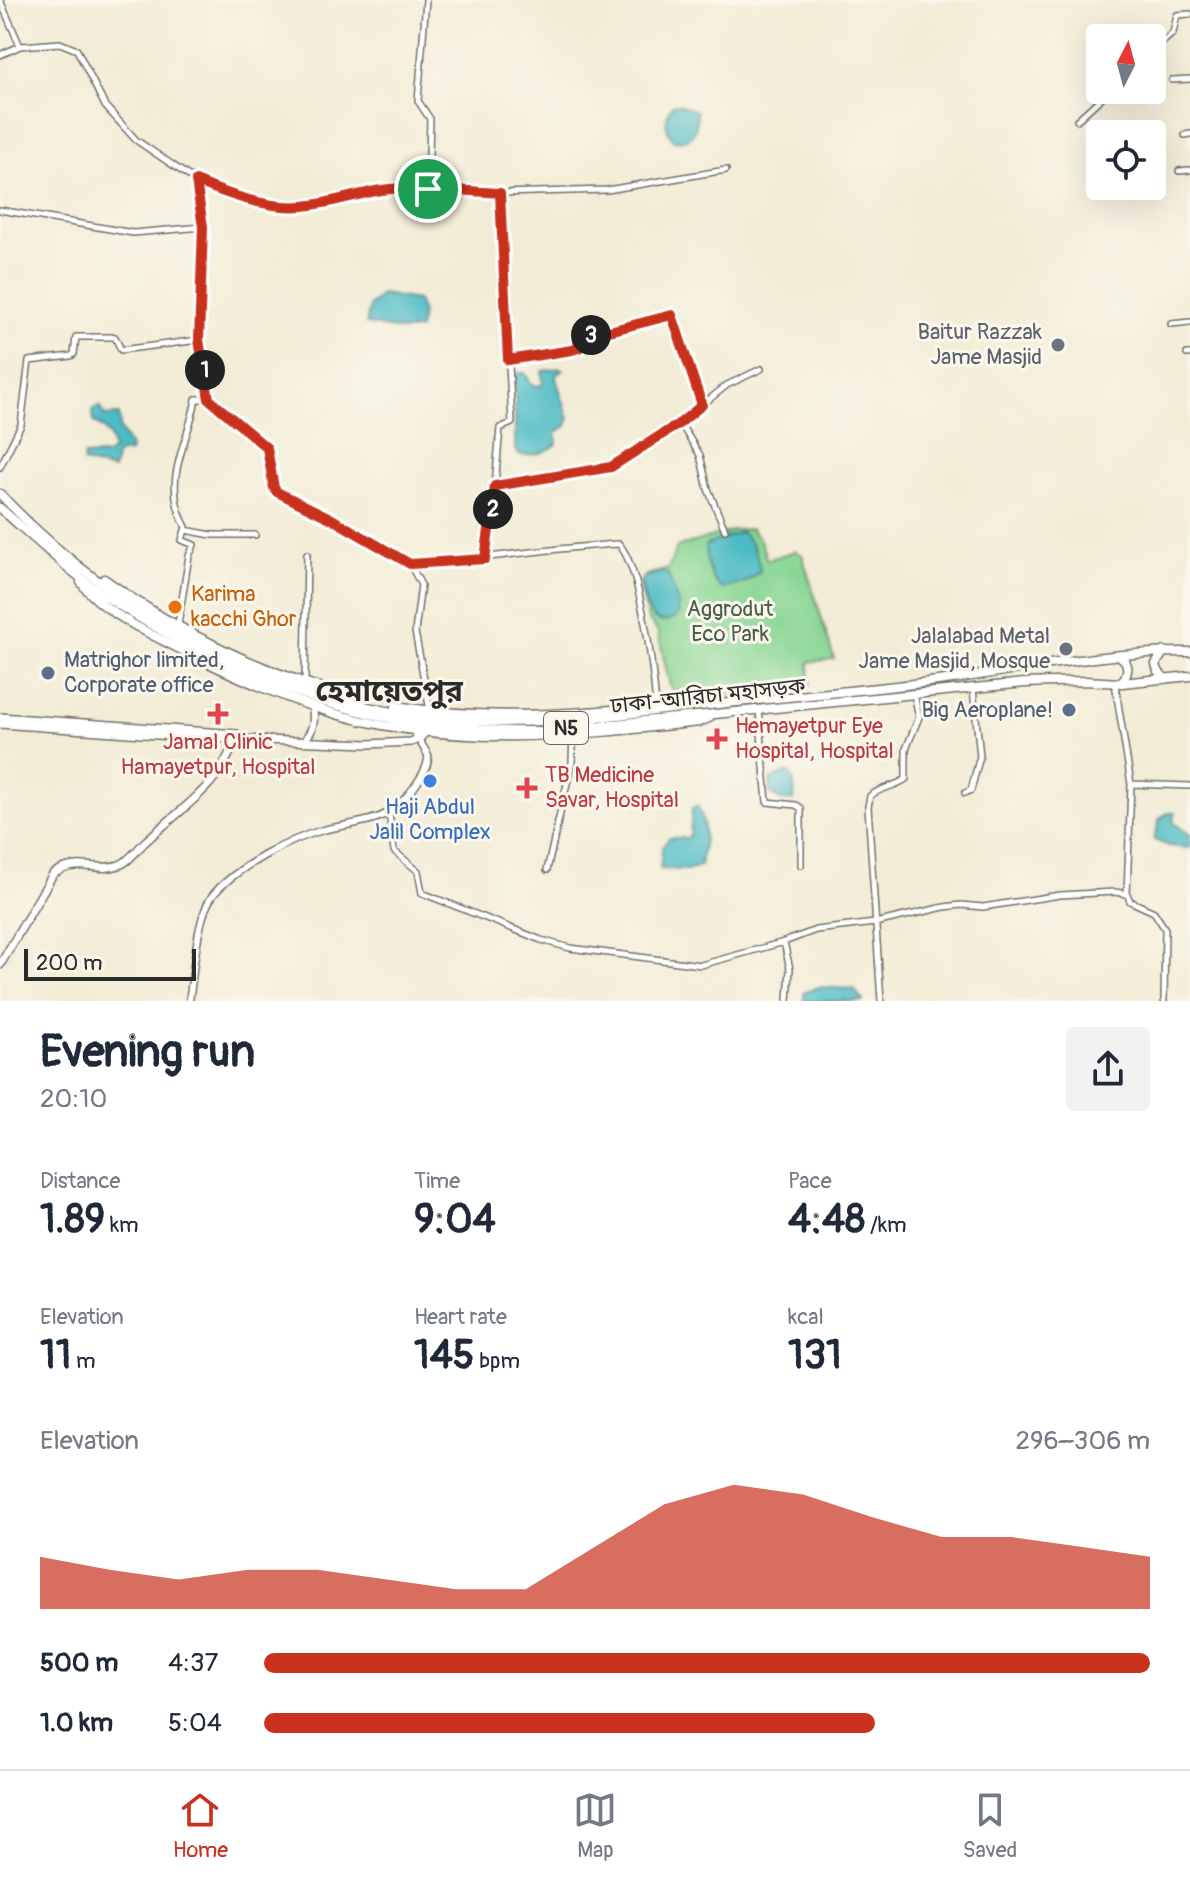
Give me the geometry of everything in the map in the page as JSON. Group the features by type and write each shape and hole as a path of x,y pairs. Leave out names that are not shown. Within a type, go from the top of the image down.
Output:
{"highway":[{"name":"N5","path":"0,494 79,571"},
{"name":"ঢাকা-আরিচা মহাসড়ক","path":"0,508 79,571 158,621 213,650 265,675 348,701 431,718 503,722 716,709 1119,655 1190,652"},
{"path":"79,571 98,574 178,624 240,655 305,682 359,698 430,711 509,716 656,706 716,709 699,722 573,734 490,738 420,734 267,691 168,644 102,603 85,588 79,571"},
{"path":"1164,651 1156,664 1165,679"},
{"path":"1118,683 1127,674 1128,666 1119,655"},
{"name":"ঢাকা-আরিচা মহাসড়ক","path":"716,709 759,710 1048,682 1118,683 1190,676"}],"main road":[{"path":"307,737 312,731 312,706"},
{"path":"0,717 235,737 368,739 420,734"},
{"path":"0,724 368,744 411,742 420,734"},
{"path":"0,965 53,874 77,864 122,865 157,830 194,800 220,770 235,737"}],"street":[{"path":"0,0 20,46"},
{"path":"426,0 418,101 430,119 428,189"},
{"path":"1166,39 1173,33 1177,15 1190,14"},
{"path":"0,55 20,46 60,43 77,50 105,106 136,140 196,181 229,195 268,203 302,206 383,190 500,193 607,190 726,170"},
{"path":"1172,80 1190,79"},
{"path":"1077,120 1095,104"},
{"path":"1179,171 1190,170"},
{"path":"196,181 203,227 199,340 209,399 267,448 277,492 332,519 410,564 421,585 415,632 430,711"},
{"path":"485,559 500,428 512,423 500,193"},
{"path":"0,210 133,233 203,227"},
{"path":"508,360 572,350 579,348 578,339 672,315 702,405"},
{"path":"1171,324 1190,322"},
{"path":"0,467 21,425 29,361 71,356 76,337 115,337 121,350 199,340"},
{"path":"495,486 611,467 680,423 727,385 761,369"},
{"path":"178,624 189,556 194,545 182,540 185,528 176,510 176,474 196,399 209,399"},
{"path":"680,423 700,455 708,489 725,530"},
{"path":"185,528 212,535 255,535"},
{"path":"410,564 619,544 629,560 653,659 656,706"},
{"path":"305,682 307,554"},
{"path":"1118,683 1131,784 1127,894 1130,901 1154,912 1165,929 1164,1001"},
{"path":"965,793 971,790 980,756 973,689"},
{"path":"881,1001 868,807 870,796 875,791 897,786 906,779 906,749 919,717 914,693"},
{"path":"759,710 767,802 801,808 801,865"},
{"path":"189,1001 203,915 212,895 232,877 294,840 389,813 426,772 428,755 420,734"},
{"path":"547,870 572,762 573,734"},
{"path":"1131,784 1190,786"},
{"path":"389,813 394,851 418,871 422,893 541,940 570,948 701,965 816,930 875,923 961,905 983,907 1060,895 1127,894"},
{"path":"784,942 790,969 788,1001"}],"green space":[{"name":"Aggrodut Eco Park","path":"751,529 760,540 767,560 795,551 802,555 834,659 809,662 810,685 727,695 675,693 670,686 658,632 648,619 639,583 646,575 668,569 677,547 735,530"}],"water":[{"path":"672,105 697,111 696,124 690,137 673,140 666,123"},
{"path":"382,294 417,300 422,313 419,329 404,331 366,324 370,305"},
{"path":"564,370 556,378 569,419 567,426 556,432 557,444 553,447 534,455 519,455 515,449 515,374 525,373 531,384 540,386 543,383 542,371"},
{"path":"99,406 105,416 119,415 120,430 130,446 130,452 117,453 113,470 83,462 84,456 107,455 113,450 107,434 94,423 92,410"},
{"path":"741,532 754,549 760,571 748,581 723,589 709,570 706,545"},
{"path":"664,572 668,574 679,606 678,616 668,621 655,619 650,614 641,582 644,577"},
{"path":"788,772 794,784 794,800 791,801 777,798 770,792 770,780"},
{"path":"697,806 704,828 700,866 686,870 660,869 662,848 669,838 687,838 690,835 692,808"},
{"path":"1175,813 1173,822 1190,835 1190,848 1169,846 1154,840 1160,818"},
{"path":"818,987 854,989 863,1001 804,1001 804,993"}],"place":[{"name":"Baitur Razzak Jame Masjid","path":"1058,345"},
{"name":"Karima kacchi Ghor","path":"175,607"},
{"name":"Jalalabad Metal Jame Masjid, Mosque","path":"1066,649"},
{"name":"Matrighor limited, Corporate office","path":"48,673"},
{"name":"Big Aeroplane!","path":"1069,710"},
{"name":"Jamal Clinic Hamayetpur, Hospital","path":"218,714"},
{"name":"Hemayetpur Eye Hospital, Hospital","path":"717,739"},
{"name":"Haji Abdul Jalil Complex","path":"430,781"},
{"name":"TB Medicine Savar, Hospital","path":"527,788"}],"district":[{"name":"হেমায়েতপুর","path":"389,691"}],"route":[{"path":"196,181 229,195 302,206 383,190 428,189 500,193 508,360 572,350 579,348 578,339 672,315 702,405 680,423 611,467 495,486 485,559 410,564 332,519 277,492 267,448 209,399 199,340 203,227 196,181"}]}
